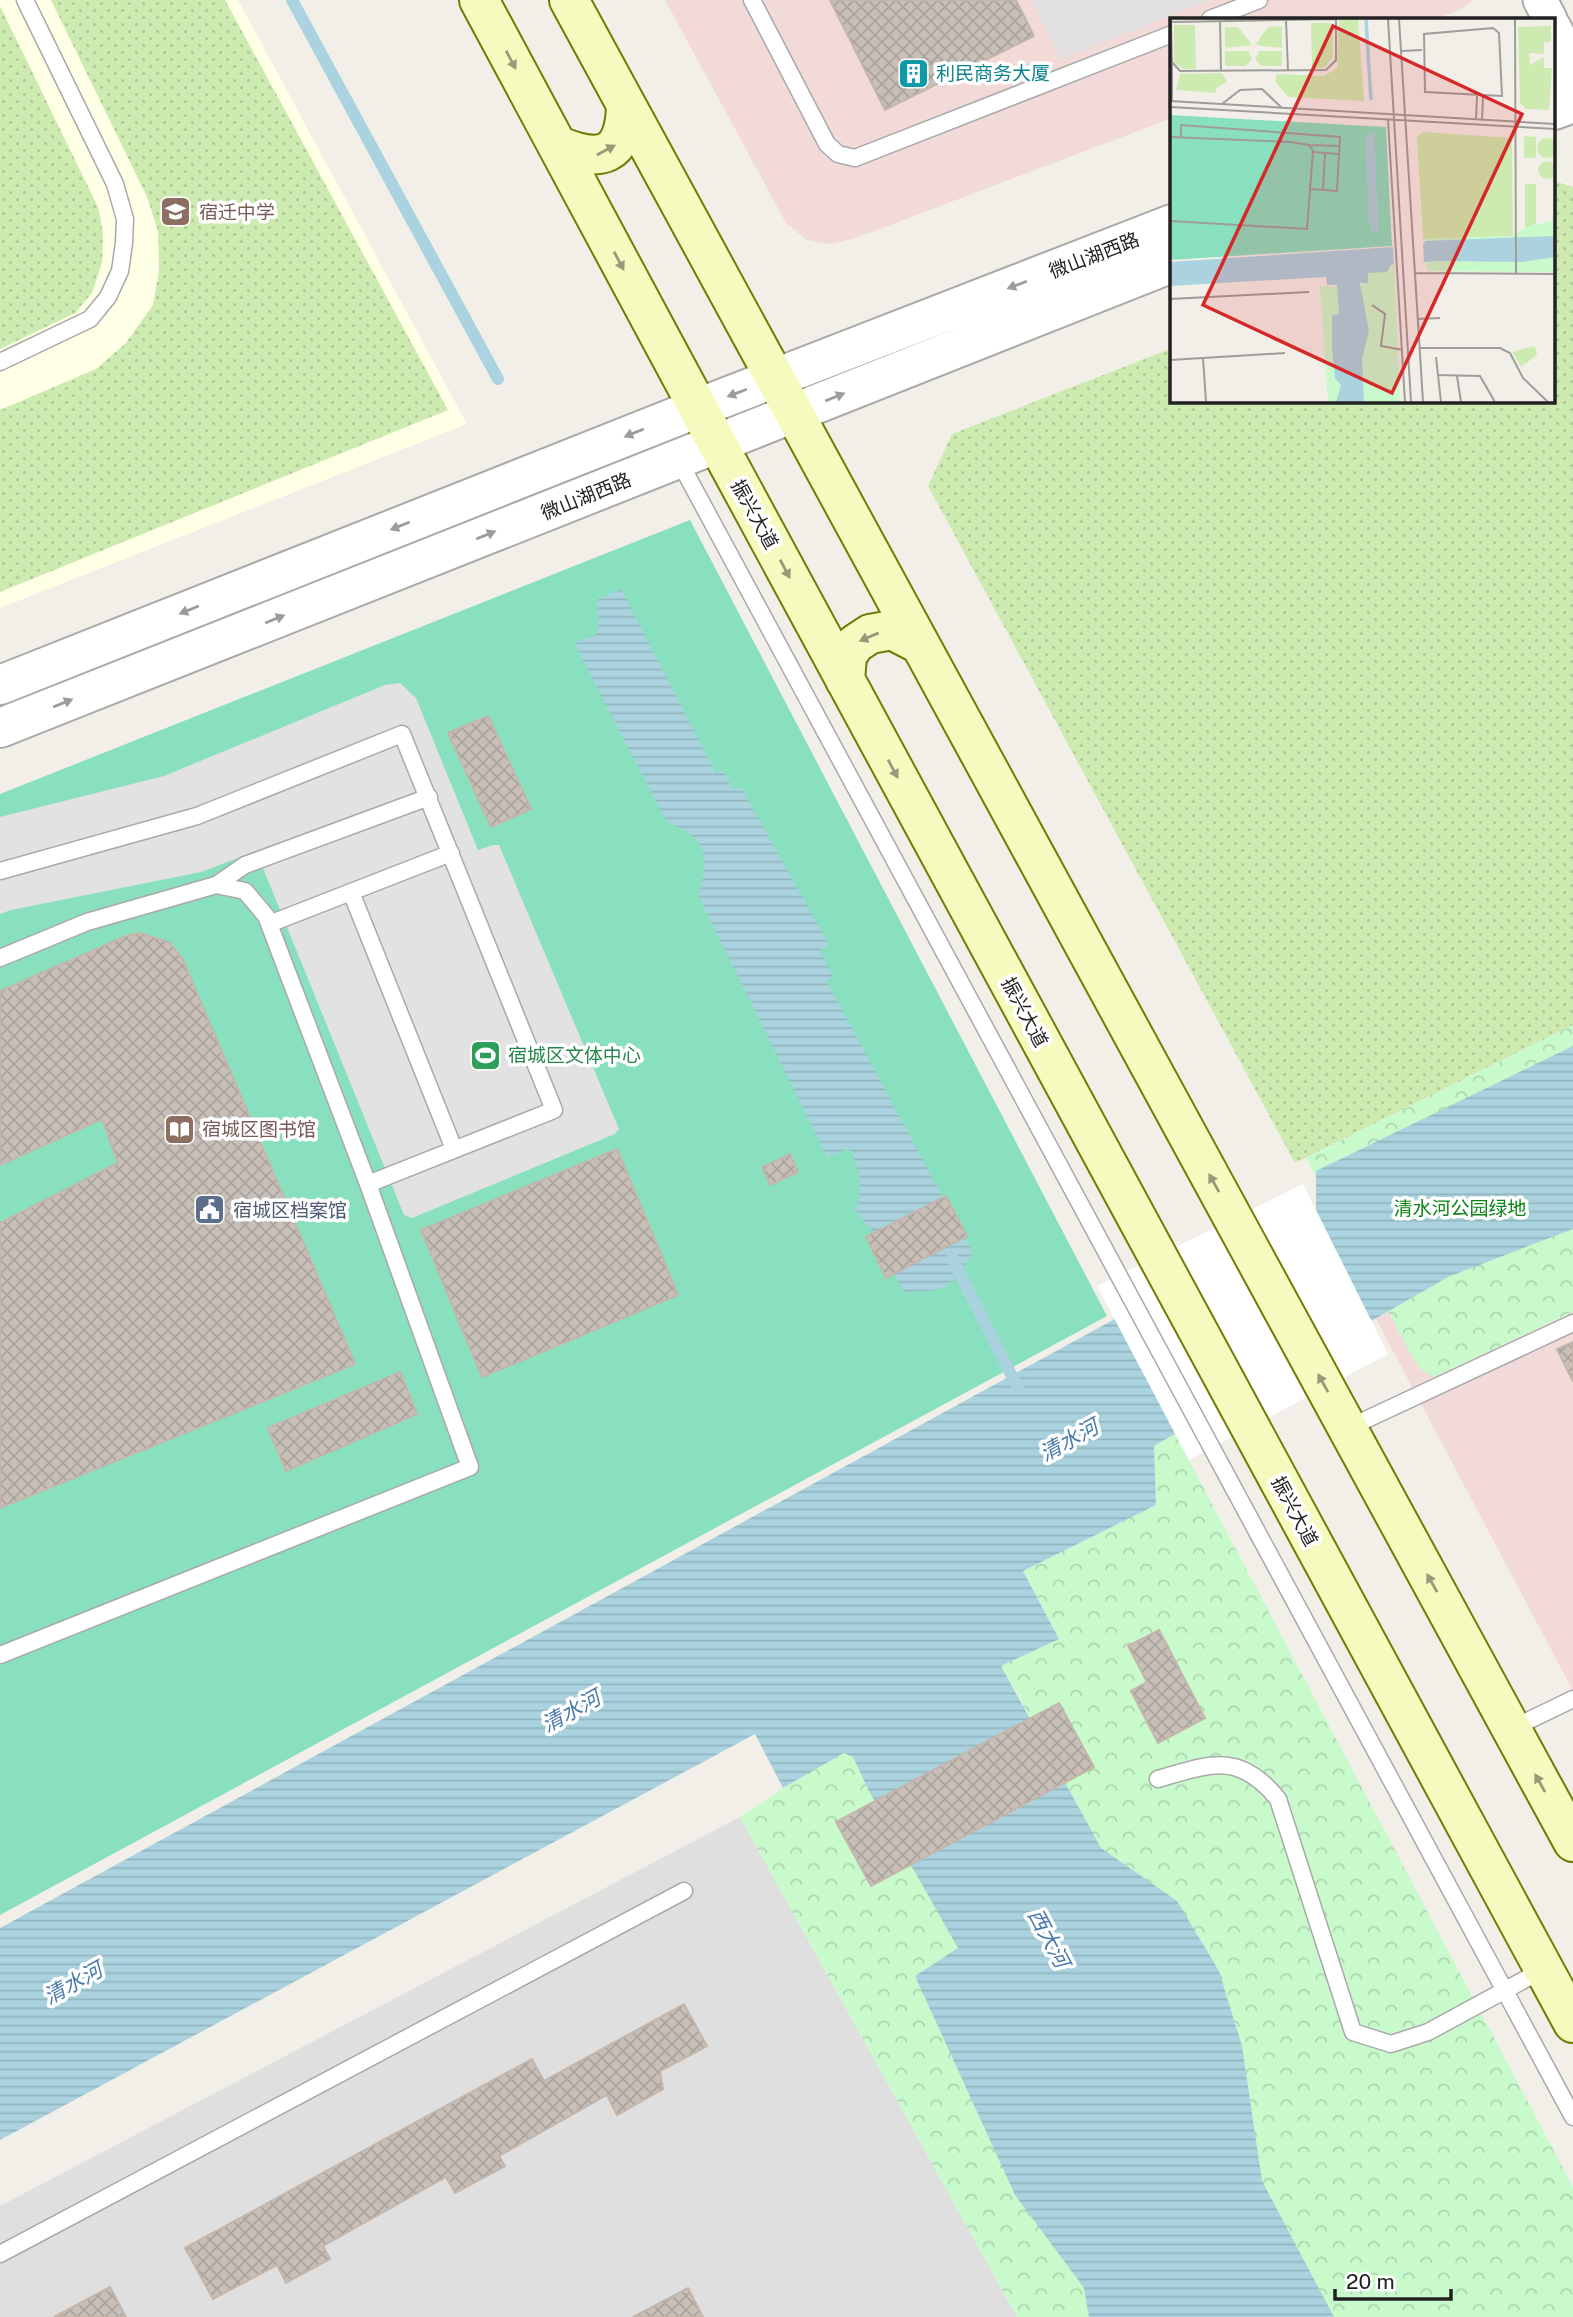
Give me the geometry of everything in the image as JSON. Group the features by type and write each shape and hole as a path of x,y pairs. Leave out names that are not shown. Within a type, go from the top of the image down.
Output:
{"main road":[{"name":"振兴大道","path":"479,0 1573,2023"},
{"path":"569,0 1573,1842"},
{"path":"557,145 580,155 597,155 614,148 622,137 626,105"},
{"path":"845,680 847,656 855,644 870,634 892,631 919,644"}],"street":[{"path":"1540,0 1549,18"},
{"path":"1556,31 1573,66 1556,75"},
{"path":"1556,109 1573,103"},
{"name":"微山湖西路","path":"0,685 698,408 1170,225"},
{"name":"微山湖西路","path":"0,728 1170,264"}],"lane":[{"path":"0,362 90,319 108,297 120,271 124,243 125,219 115,184 25,0"},
{"path":"752,0 827,144 838,154 855,158 1170,35"},
{"path":"1214,18 1255,8"},
{"path":"678,459 1573,2117"},
{"path":"0,871 197,816 402,734 554,1110 368,1184"},
{"path":"0,958 87,922 216,885 245,865 429,797"},
{"path":"269,924 452,853"},
{"path":"0,1655 470,1466 368,1184 266,916 245,891 216,885"},
{"path":"351,892 454,1149"},
{"path":"1348,1428 1573,1323"},
{"path":"1511,1728 1573,1699"},
{"path":"1158,1779 1209,1765 1243,1769 1262,1780 1278,1800 1353,2032 1391,2044 1428,2032 1544,1969"},
{"path":"0,2254 684,1891"}],"shaded area":[{"name":"宿迁中学","path":"0,0 238,0 467,424 0,608"},
{"name":"利民商务大厦","path":"665,0 1473,0 1460,10 1438,18 1170,18 1170,119 856,238 830,244 807,240 786,223"},
{"path":"1031,0 1210,0 1061,59"},
{"path":"400,683 416,698 478,850 499,845 619,1129 615,1134 412,1218 404,1215 256,851 201,872 0,914 0,817 164,776 385,685"},
{"path":"1573,1229 1573,1691 1376,1319 1448,1277"},
{"path":"740,1817 1017,2317 0,2317 0,2206"}],"green space":[{"name":"宿迁中学","path":"51,0 225,0 448,410 0,592 0,410 96,369 126,343 153,305 159,271 158,231 147,197"},
{"path":"0,6 98,207 103,233 102,263 92,293 75,313 0,349"},
{"path":"1556,182 1573,187 1573,1025 1295,1163 928,486 952,434 1170,349 1170,402 1556,402"},
{"name":"宿城区文体中心","path":"690,520 1107,1316 0,1915 0,794"},
{"name":"清水河公园绿地","path":"1573,1025 1573,1312 1434,1377 1421,1370 1414,1360 1306,1158"},
{"path":"1175,1434 1573,2187 1573,2317 1017,2317 740,1817 783,1788 844,1753 853,1757 870,1793 1024,1705 1001,1666 1059,1638 1023,1571 1156,1505 1154,1446"}],"water":[{"path":"621,589 716,773 723,770 732,789 741,787 829,945 820,950 833,977 826,980 973,1253 952,1282 940,1289 904,1292 871,1229 855,1210 860,1186 858,1171 849,1148 827,1157 698,895 704,868 699,843 693,836 665,819 574,643 596,635 599,621 597,600"},
{"path":"1573,1046 1573,1229 1448,1277 1154,1446 1156,1505 1023,1571 1059,1639 1001,1666 1101,1848 1177,1901 1219,1971 1242,2046 1262,2181 1334,2317 1089,2317 1084,2288 1015,2195 915,1976 958,1948 870,1793 853,1757 844,1753 783,1788 755,1734 0,2140 0,1928 1316,1209 1316,1171"}],"pier":[{"path":"1303,1184 1388,1354 1189,1460 1097,1286"}],"building":[{"name":"利民商务大厦","path":"830,0 1016,0 1034,36 885,110"},
{"path":"488,716 531,809 491,827 448,733"},
{"path":"139,933 169,942 182,958 355,1364 0,1508 0,1223 118,1163 102,1119 0,1165 0,991 126,936"},
{"path":"617,1149 678,1295 482,1377 421,1230"},
{"path":"790,1154 798,1172 770,1185 762,1167"},
{"path":"946,1196 967,1236 886,1278 866,1237"},
{"path":"1573,1342 1573,1382 1557,1349"},
{"path":"400,1372 417,1414 286,1471 268,1428"},
{"path":"1159,1630 1205,1718 1158,1743 1131,1691 1147,1682 1128,1646"},
{"path":"1059,1703 1094,1767 871,1886 836,1822"},
{"path":"684,2004 707,2046 660,2071 663,2089 617,2115 607,2095 499,2156 505,2166 455,2193 446,2177 323,2246 330,2259 286,2283 277,2265 213,2299 185,2248 532,2059 544,2081"},
{"path":"110,2287 126,2317 54,2317"},
{"path":"688,2288 703,2317 633,2317"}],"waterway":[{"path":"292,0 498,379"},
{"path":"952,1258 1018,1388"}],"place":[{"name":"利民商务大厦","path":"913,73"},
{"name":"宿迁中学","path":"176,212"},
{"name":"宿城区文体中心","path":"485,1055"},
{"name":"宿城区图书馆","path":"179,1129"},
{"name":"宿城区档案馆","path":"210,1210"}],"water label":[{"name":"清水河","path":"1069,1440"},
{"name":"清水河","path":"571,1711"},
{"name":"西大河","path":"1049,1938"},
{"name":"清水河","path":"73,1983"}]}
